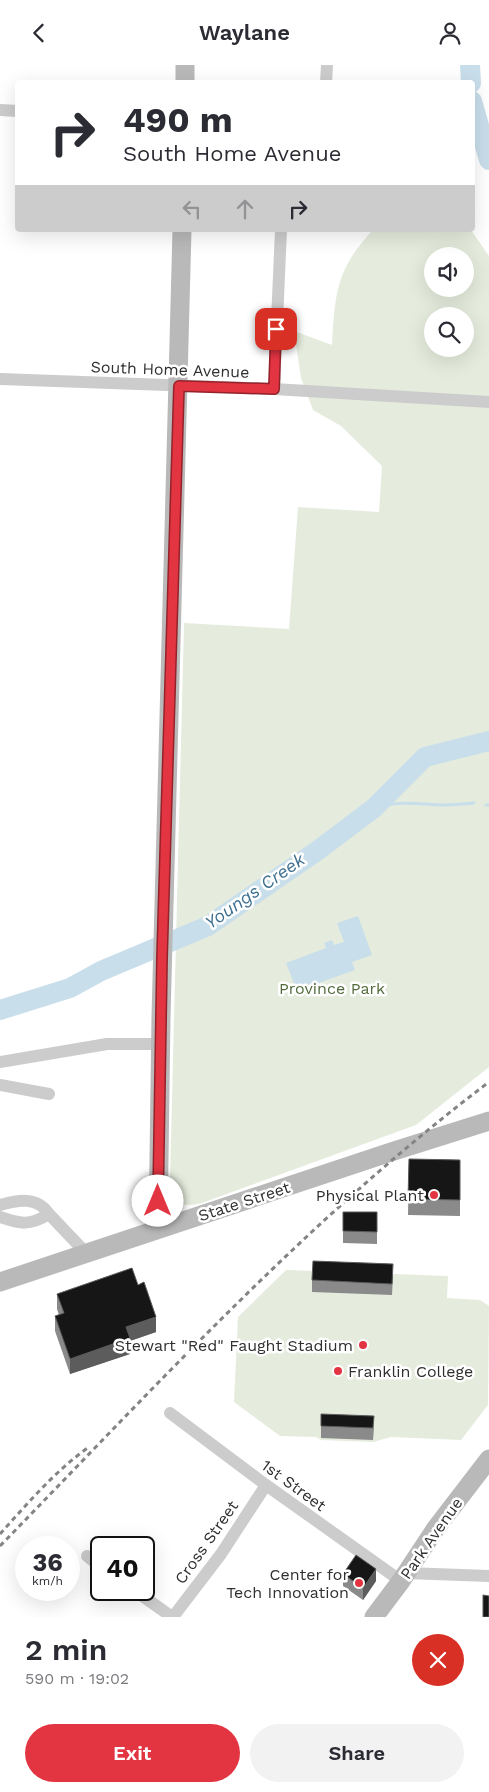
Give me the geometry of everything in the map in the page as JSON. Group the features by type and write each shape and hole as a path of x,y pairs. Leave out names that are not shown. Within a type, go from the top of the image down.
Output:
{"street":[{"path":"185,65 185,80"},
{"path":"326,80 327,65"},
{"path":"0,110 15,111"},
{"path":"158,1229 160,1044 182,232"},
{"path":"274,389 280,232"},
{"name":"South Home Avenue","path":"0,379 274,389 489,402"},
{"path":"0,1062 107,1044 160,1044"},
{"path":"0,1085 49,1094"},
{"name":"State Street","path":"0,1282 489,1121"},
{"path":"0,1205 18,1201 31,1201 44,1207 86,1253"},
{"path":"0,1217 18,1223 31,1223 49,1214"},
{"name":"1st Street","path":"170,1413 266,1485 404,1577"},
{"name":"Park Avenue","path":"374,1617 404,1577 436,1528 489,1459"},
{"name":"Cross Street","path":"172,1617 220,1553 266,1485"},
{"path":"404,1577 489,1576"},
{"path":"149,1601 172,1617"}],"green space":[{"name":"Province Park","path":"371,232 472,232 489,256 489,1067 416,1125 202,1203 184,1204 173,1200 170,1178 184,623 289,629 298,507 379,512 382,466 341,426 313,410 301,378 294,331 332,345 334,311 345,270 351,257"},
{"name":"Stewart \"Red\" Faught Stadium","path":"286,1270 448,1276 447,1298 480,1300 489,1306 488,1405 461,1440 391,1437 373,1442 280,1436 234,1402 238,1317"}],"water":[{"path":"358,916 372,955 352,962 355,970 297,991 286,963 326,948 324,943 332,940 334,945 344,942 337,923"}],"building":[{"name":"Physical Plant","path":"409,1159 460,1160 460,1200 408,1199"},
{"path":"343,1212 377,1212 377,1232 343,1231"},
{"path":"313,1261 393,1264 392,1284 312,1280"},
{"path":"132,1268 138,1285 144,1282 156,1317 126,1327 130,1338 70,1359 55,1316 64,1313 57,1294"},
{"path":"321,1414 374,1416 373,1428 321,1426"},
{"path":"356,1555 376,1569 363,1588 343,1574"},
{"path":"483,1595 489,1596 489,1617 483,1617"}],"waterway":[{"name":"Youngs Creek","path":"470,65 471,80"},
{"name":"Youngs Creek","path":"475,111 489,160"},
{"name":"Youngs Creek","path":"0,1010 70,988 101,971 208,926 317,851 374,808 425,757 489,741"},
{"path":"374,808 401,803 442,805 474,803"}],"railway":[{"path":"0,1546 176,1364 297,1246 423,1134 489,1082"},
{"path":"0,1534 53,1477 89,1447"}],"place":[{"name":"Physical Plant","path":"434,1195"},
{"name":"Stewart \"Red\" Faught Stadium","path":"363,1345"},
{"name":"Franklin College","path":"338,1371"},
{"name":"Center for Tech Innovation","path":"359,1583"}],"route":[{"path":"158,1201 162,958 179,386 274,389 276,329"}]}
